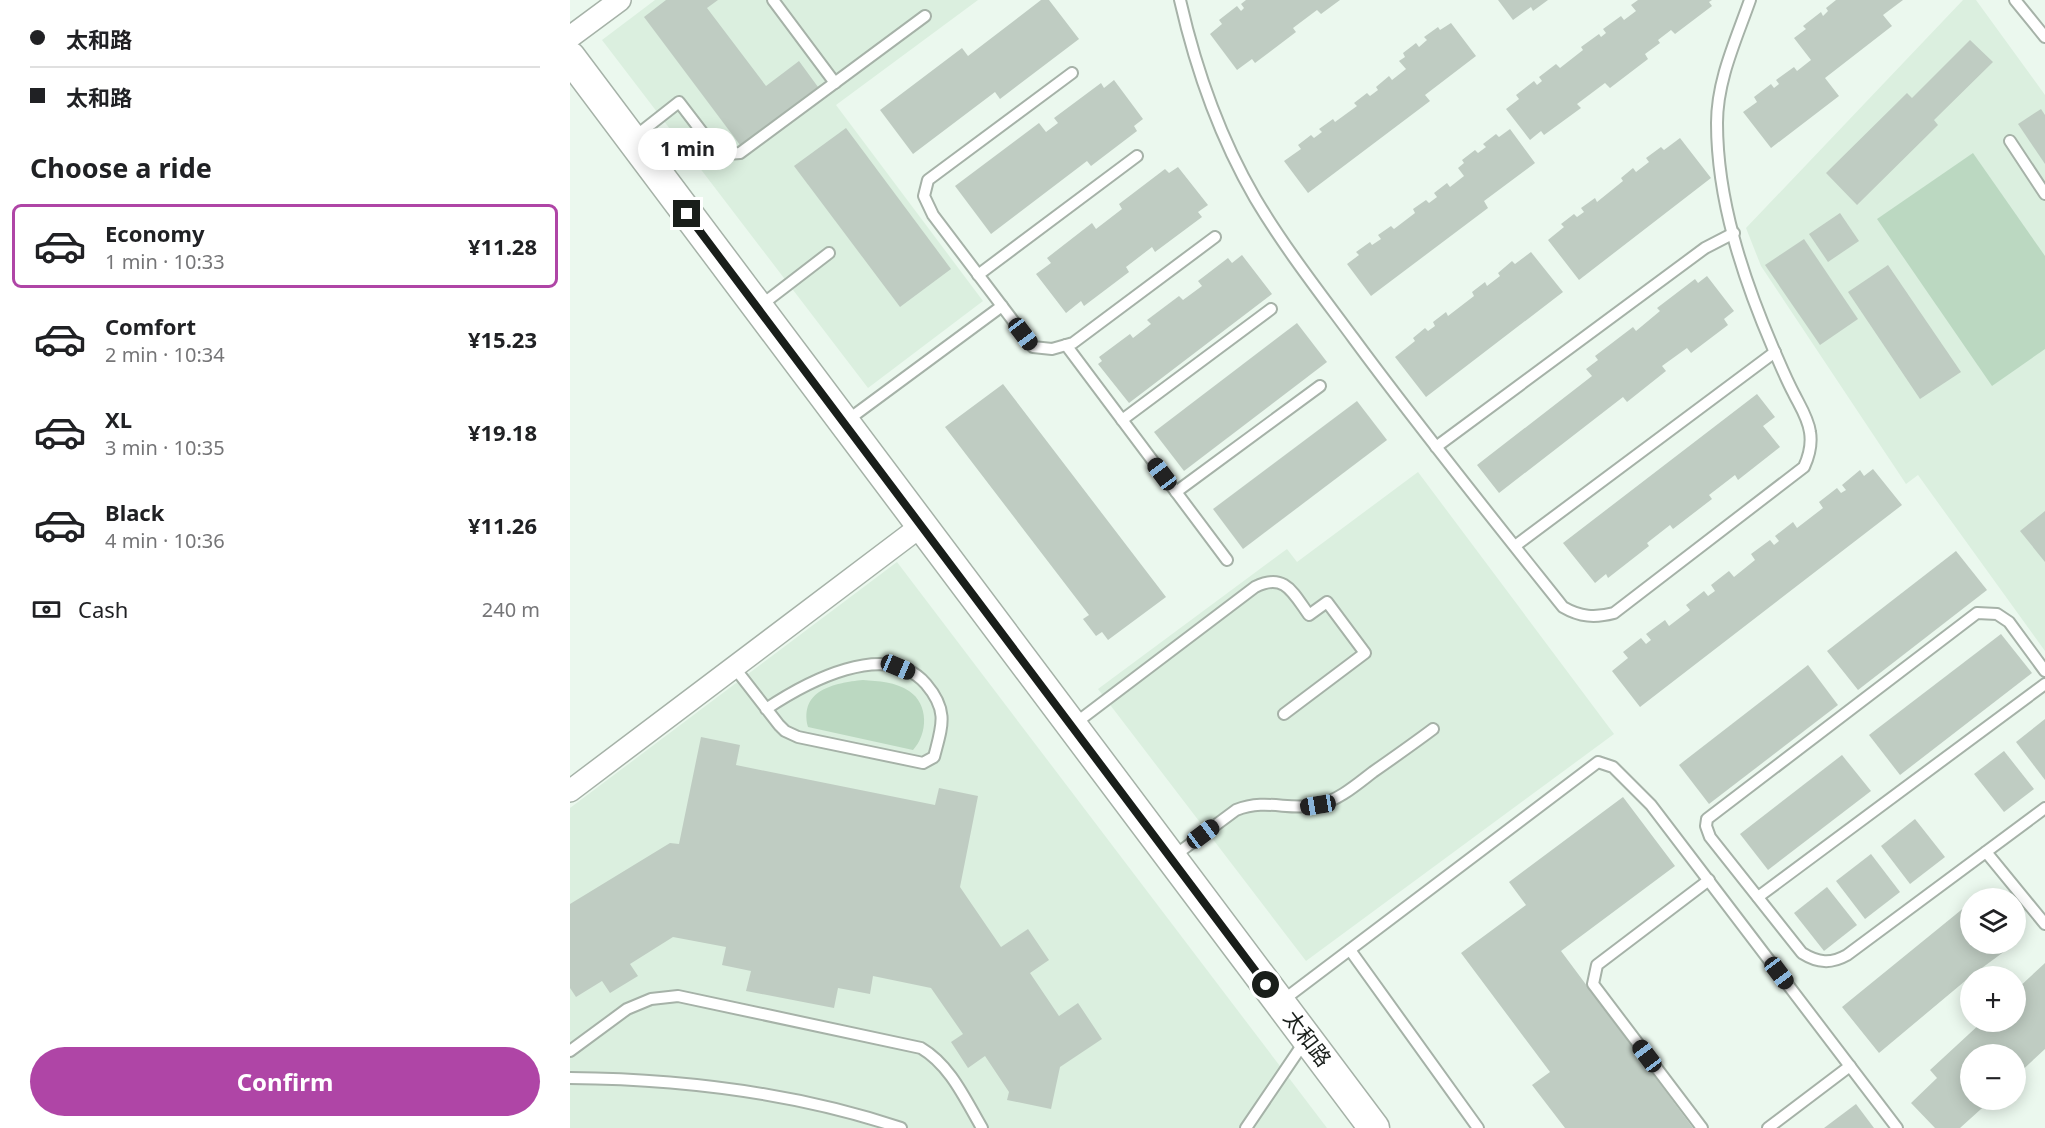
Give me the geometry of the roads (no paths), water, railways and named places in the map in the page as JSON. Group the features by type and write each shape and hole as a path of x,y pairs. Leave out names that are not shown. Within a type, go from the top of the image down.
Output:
{"street":[{"path":"570,37 620,0"},
{"name":"太和路","path":"570,57 1374,1128"},
{"path":"570,792 921,526"}],"lane":[{"path":"773,0 835,83"},
{"path":"1180,0 1202,84 1230,149 1255,198 1285,244 1402,404 1563,607 1584,616 1594,617 1614,613 1804,467 1809,456 1808,422 1775,352 1751,293 1734,233 1724,186 1717,123 1720,87 1750,0"},
{"path":"2015,0 2045,36"},
{"path":"631,139 679,102 715,149 727,154 740,153 925,16"},
{"path":"1072,73 928,180 924,196 933,215 1033,347 1052,349 1073,343 1215,237"},
{"path":"2010,141 2045,194"},
{"path":"978,275 1137,156"},
{"path":"1436,447 1705,248 1734,233"},
{"path":"757,308 829,253"},
{"path":"844,423 1002,306"},
{"path":"1122,420 1271,309"},
{"path":"1066,345 1227,560"},
{"path":"1515,546 1775,352"},
{"path":"1176,492 1320,386"},
{"path":"1071,726 1255,587 1274,582 1288,586 1310,615 1327,602 1365,653 1284,714"},
{"path":"2045,670 2009,622 1997,614 1977,614 1707,819 1706,826 1710,837 1802,953 1811,959 1830,962 1847,955 2045,808"},
{"path":"734,667 778,725 798,737 923,763 934,757 943,722 940,706 923,681 898,667 884,665 846,669 823,677 794,690 766,709"},
{"path":"1758,897 2045,684"},
{"path":"1170,859 1236,810 1257,804 1303,807 1338,798 1433,729"},
{"path":"1280,1003 1598,762 1613,767 1651,805 1897,1128"},
{"path":"1986,852 2045,924"},
{"path":"1702,1128 1593,984 1597,965 1709,880"},
{"path":"1350,950 1478,1128"},
{"path":"570,1051 627,1009 651,999 678,996 921,1048 934,1055 945,1066 982,1128"},
{"path":"1246,1128 1306,1038"},
{"path":"1768,1128 1850,1066"},
{"path":"570,1078 687,1083 750,1091 812,1103 901,1128"}]}
